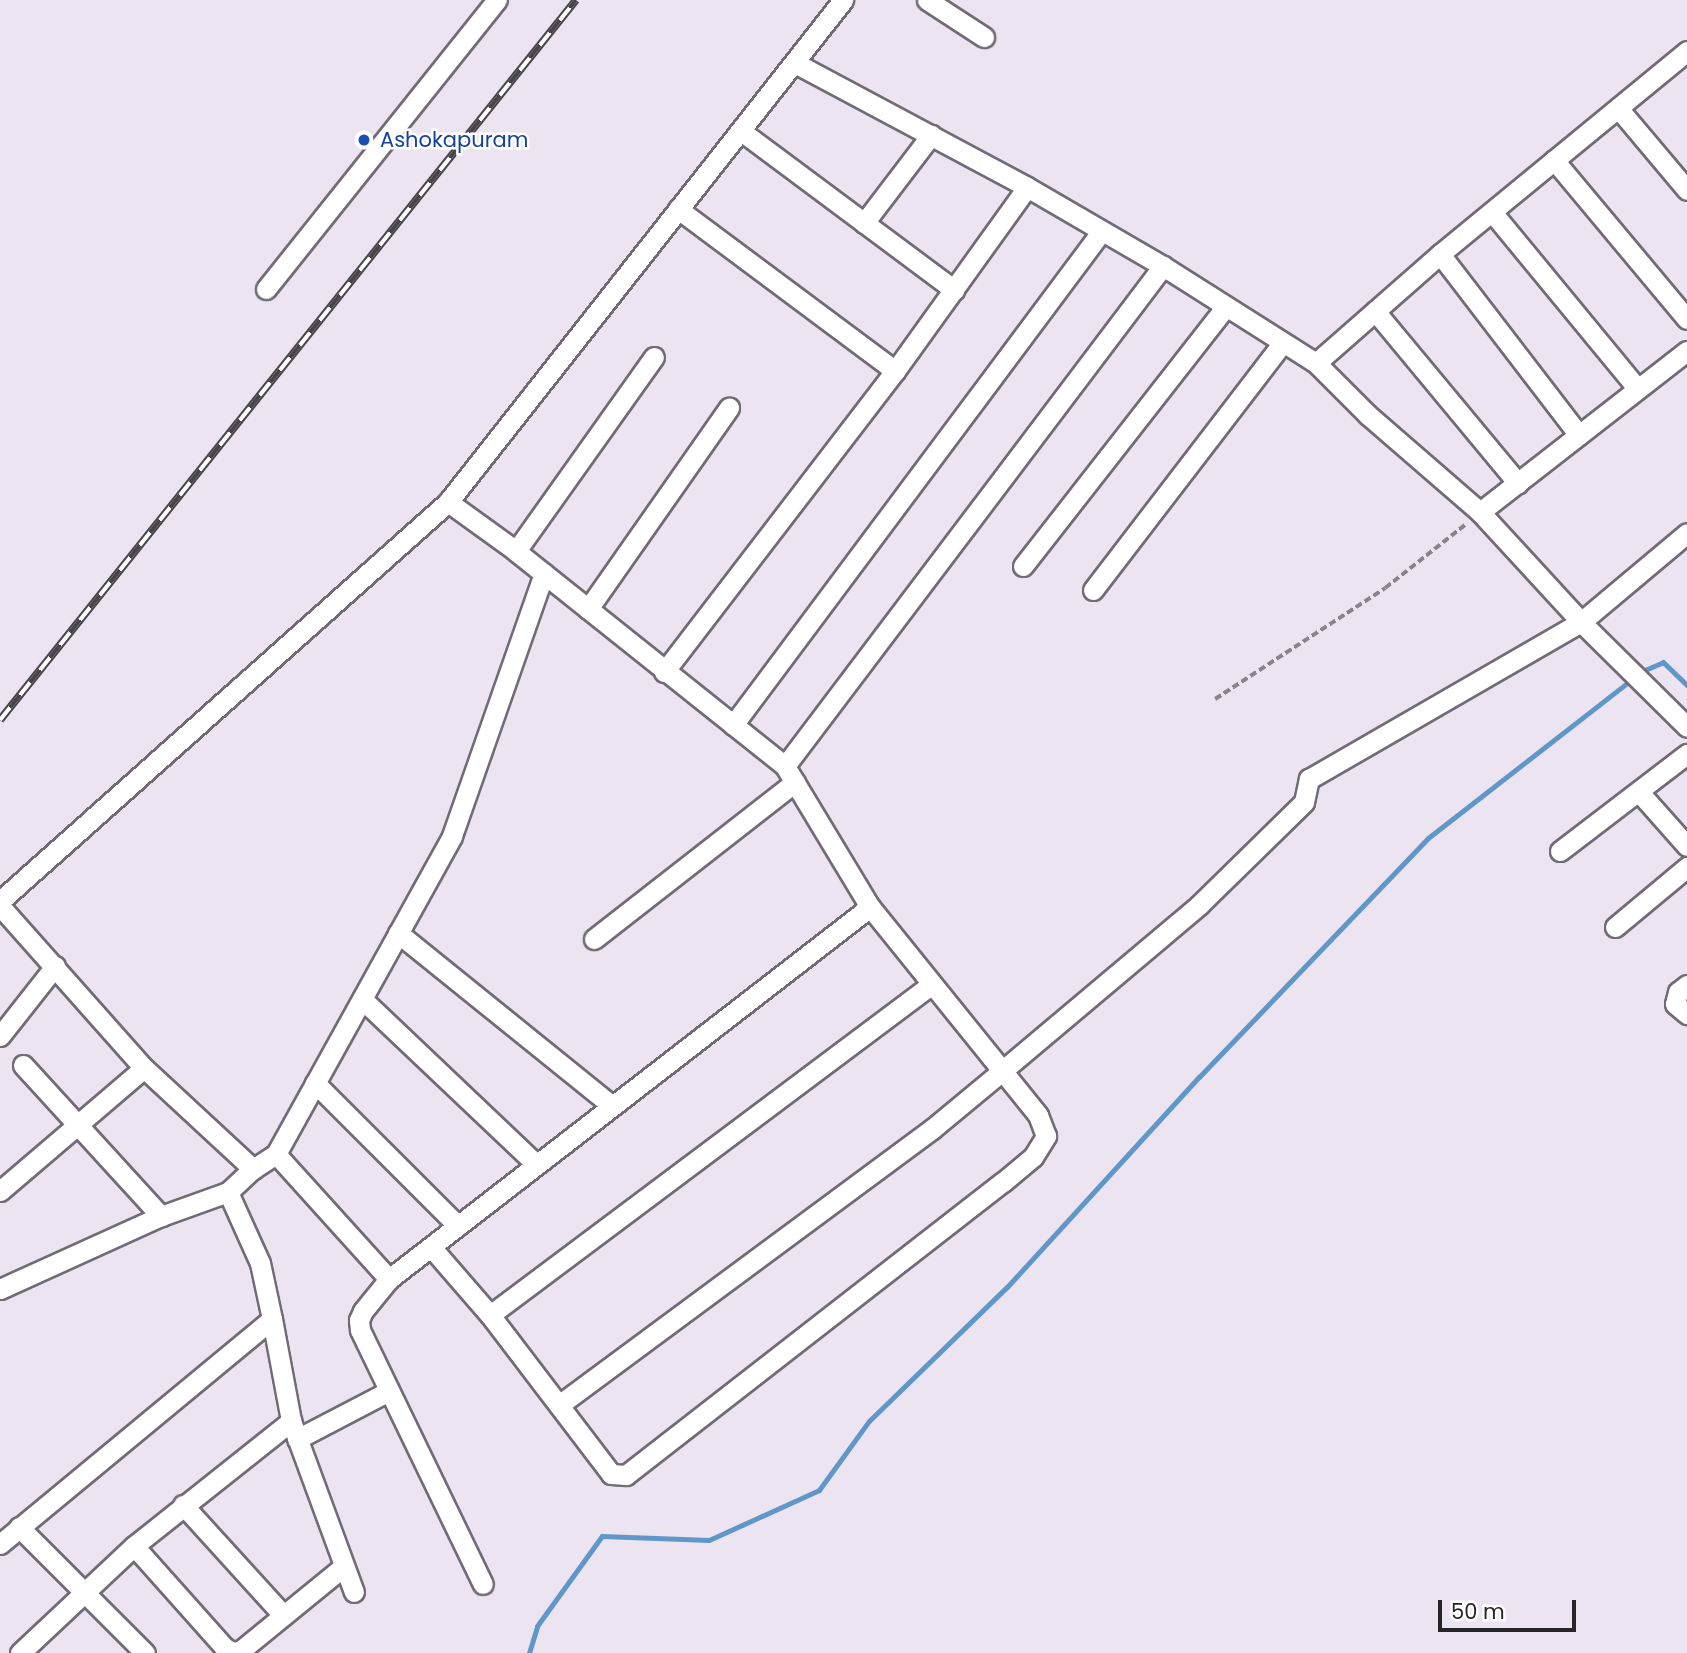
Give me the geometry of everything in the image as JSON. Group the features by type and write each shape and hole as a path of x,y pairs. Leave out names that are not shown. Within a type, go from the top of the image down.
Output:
{"street":[{"path":"266,289 409,107 498,0"},
{"path":"0,901 448,502 843,0"},
{"path":"927,0 984,37"},
{"path":"1316,363 1440,254 1686,54"},
{"path":"795,63 1027,187 1163,266 1282,344 1316,363 1368,415 1480,512 1581,622 1687,727"},
{"path":"1618,108 1687,190"},
{"path":"741,131 954,290"},
{"path":"864,223 931,135"},
{"path":"1554,160 1687,319"},
{"path":"664,671 895,371 1027,187"},
{"path":"678,209 895,371"},
{"path":"1492,212 1638,389"},
{"path":"733,725 1101,232"},
{"path":"1440,254 1579,435"},
{"path":"594,939 790,774 1163,266"},
{"path":"1023,566 1226,307"},
{"path":"1375,312 1518,483"},
{"path":"1093,590 1282,344"},
{"path":"1480,512 1687,351"},
{"path":"516,551 654,357"},
{"path":"588,609 729,408"},
{"path":"431,1247 490,1315 611,1474 626,1475 1033,1157 1046,1136 1038,1115 870,907 790,774 516,551 448,502"},
{"path":"559,1405 932,1129 1002,1071 1199,905 1304,802 1309,779 1581,622 1687,533"},
{"path":"0,1289 161,1216 228,1192 253,1168 276,1154 452,836 544,574"},
{"path":"1560,851 1687,754"},
{"path":"1639,792 1687,846"},
{"path":"1615,927 1687,867"},
{"path":"0,906 144,1068 253,1168"},
{"path":"483,1584 360,1330 359,1320 389,1279 870,907"},
{"path":"398,933 611,1105"},
{"path":"0,1037 55,966"},
{"path":"490,1315 932,984"},
{"path":"1687,985 1678,992 1675,1004 1687,1014"},
{"path":"362,999 536,1164"},
{"path":"23,1065 161,1216"},
{"path":"0,1191 144,1068"},
{"path":"315,1083 458,1226"},
{"path":"276,1154 389,1279"},
{"path":"228,1192 260,1263 294,1430 354,1592"},
{"path":"0,1545 272,1319"},
{"path":"20,1653 134,1546 183,1505 294,1430 389,1391"},
{"path":"183,1505 283,1615"},
{"path":"19,1527 145,1653"},
{"path":"134,1546 224,1647 233,1653 240,1651 343,1567"}],"path":[{"path":"1215,699 1385,588 1480,512"}],"waterway":[{"path":"1640,672 1663,662 1687,685"},
{"path":"529,1653 537,1626 602,1536 709,1540 819,1490 869,1421 1007,1287 1199,1077 1428,838 1632,679"}],"railway":[{"path":"0,720 576,0"}],"place":[{"name":"Ashokapuram","path":"364,140"}]}
